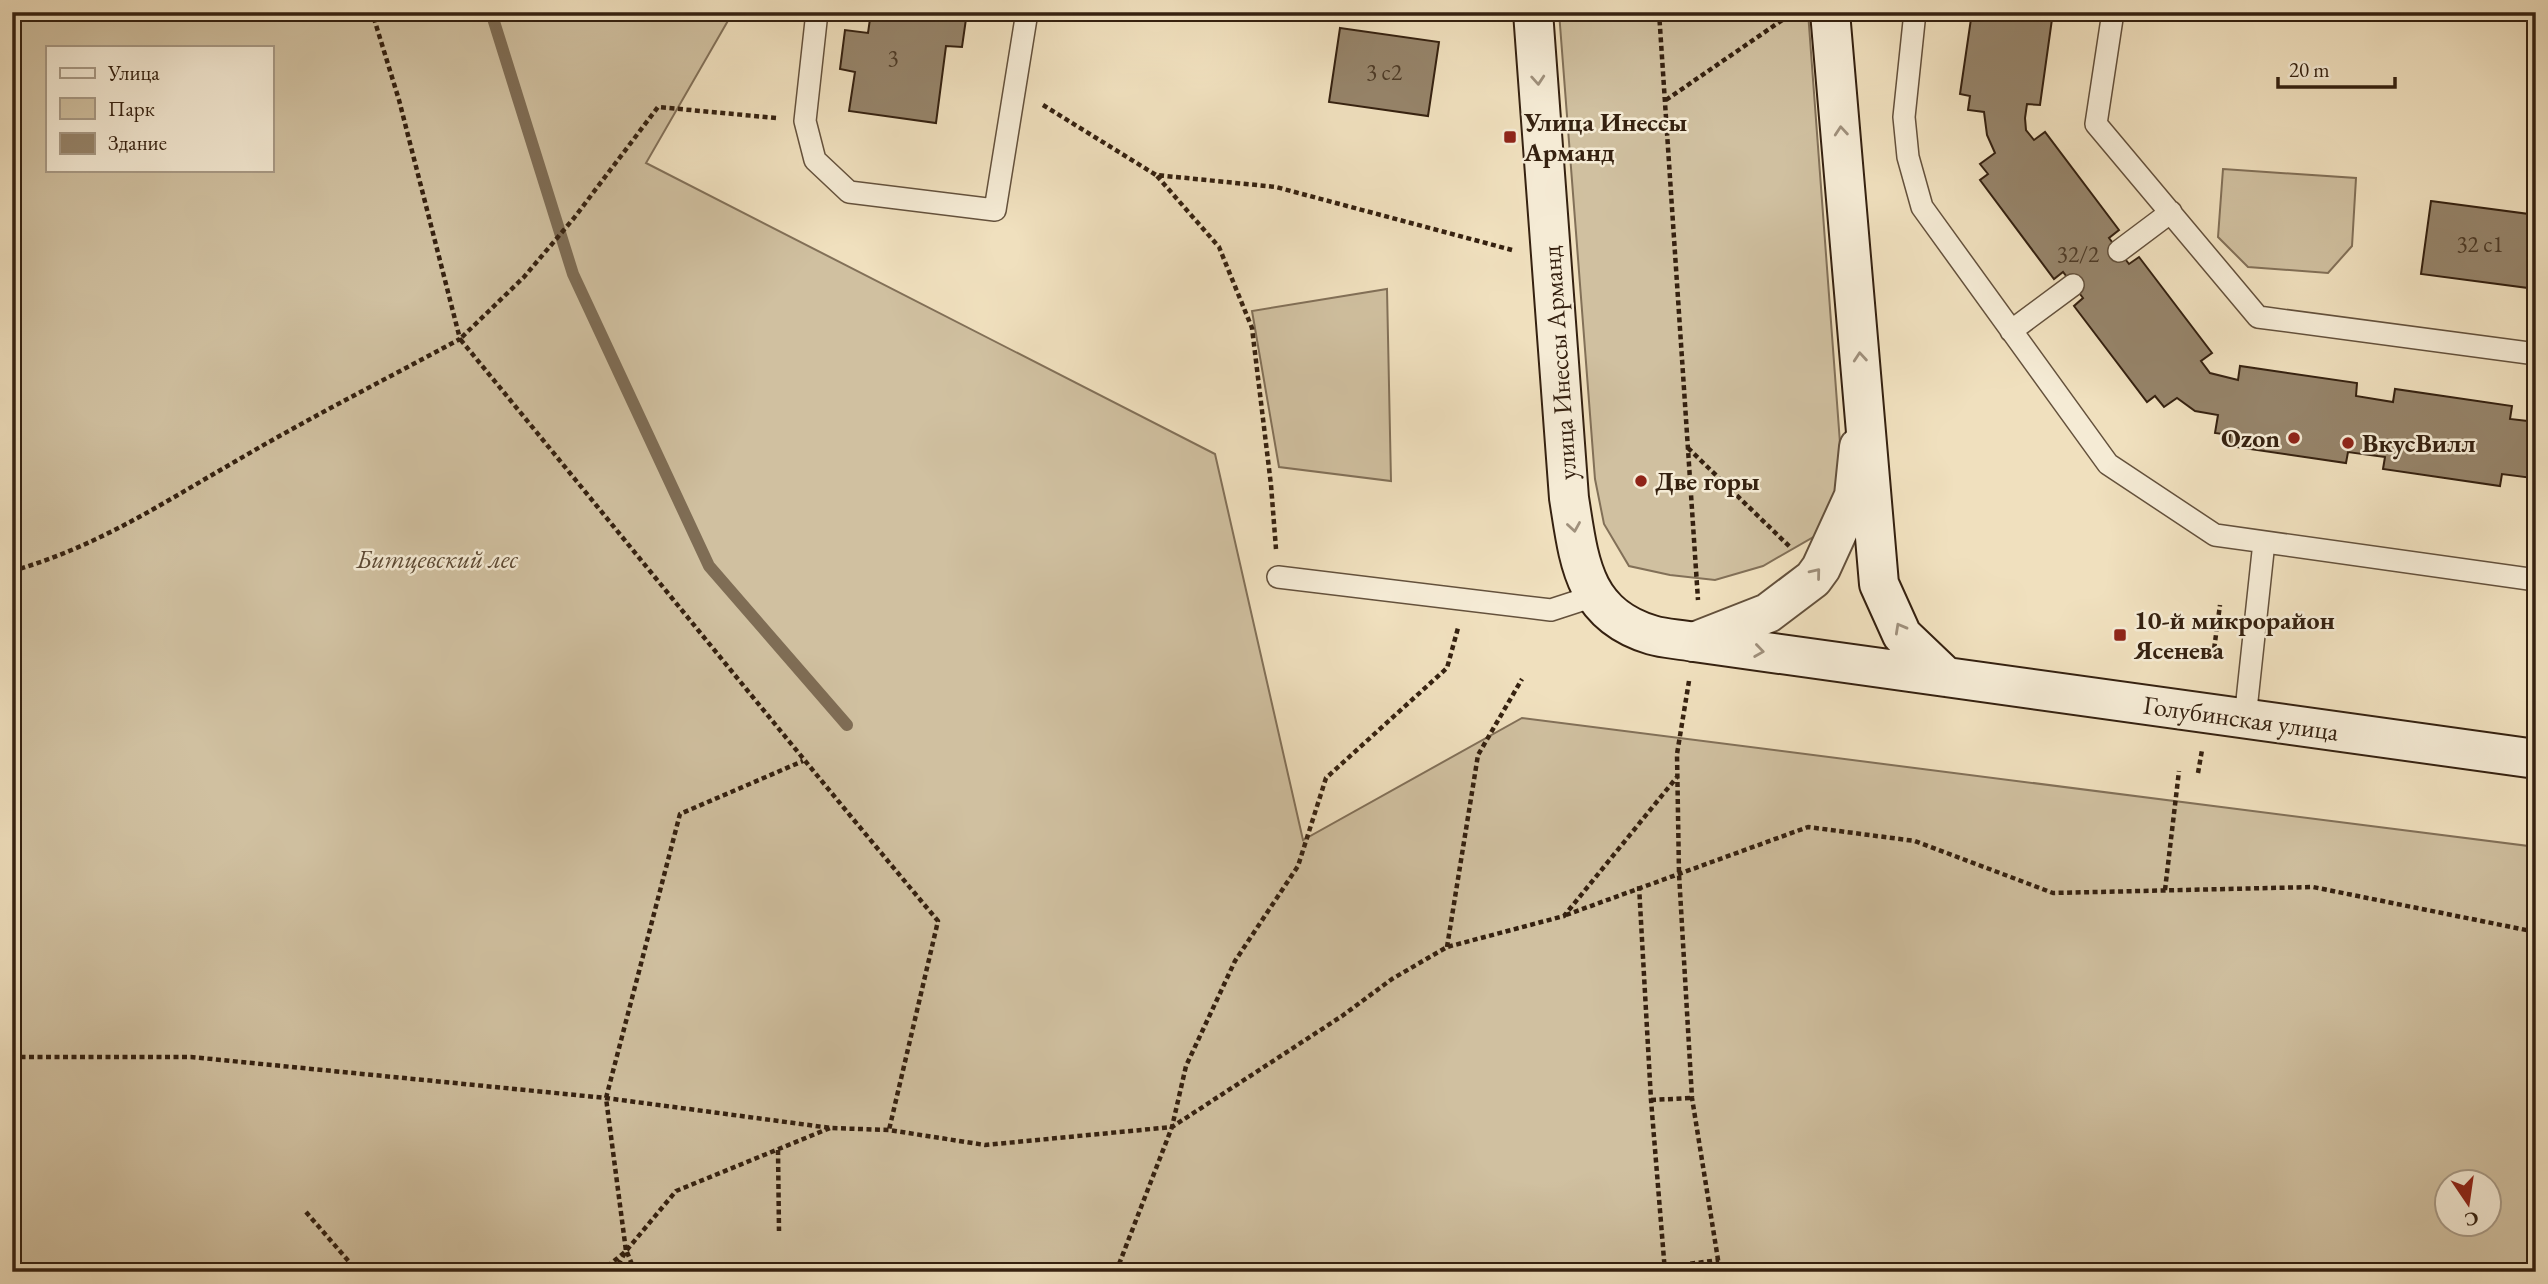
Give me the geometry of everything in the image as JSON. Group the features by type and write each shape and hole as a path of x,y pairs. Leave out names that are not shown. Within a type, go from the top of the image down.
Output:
{"street":[{"name":"улица Инессы Арманд","path":"1533,12 1569,498 1580,565 1594,596 1623,624 1653,635 1946,677"},
{"path":"1830,12 1879,584 1902,635 1946,677"},
{"path":"1694,642 1768,613 1813,579 1821,568 1854,496 1864,400"},
{"name":"Голубинская улица","path":"1946,677 2536,759"}],"lane":[{"path":"817,12 805,121 816,160 849,192 995,209 1027,12"},
{"path":"1915,12 1904,117 1908,157 1922,207 2108,464 2215,535 2536,580"},
{"path":"2113,12 2096,124 2258,317 2536,354"},
{"path":"2119,251 2171,212"},
{"path":"2011,331 2073,285"},
{"path":"2245,719 2264,542"},
{"path":"1278,577 1551,610 1594,596"}],"path":[{"path":"372,12 399,100 460,339 661,582 803,761 938,921 889,1130"},
{"path":"1659,12 1699,591 1677,754 1679,874 1692,1098 1720,1272"},
{"path":"1665,101 1793,12"},
{"path":"1015,88 1156,175 1219,247 1252,328 1271,485 1278,577"},
{"path":"12,570 38,563 104,536 152,512 236,461 460,339 524,277 574,218 659,107 805,121"},
{"path":"1156,175 1276,187 1514,251"},
{"path":"1688,448 1798,555"},
{"path":"1116,1272 1172,1127 1186,1066 1235,961 1298,866 1326,778 1447,668 1465,600"},
{"path":"2213,657 2220,606"},
{"path":"1447,947 1478,755 1522,679"},
{"path":"2198,773 2203,746"},
{"path":"635,1272 626,1251 607,1098 680,814 803,761"},
{"path":"2165,890 2179,771"},
{"path":"1564,916 1677,776"},
{"path":"12,1057 191,1057 607,1098 831,1128 889,1130 985,1145 1172,1127 1342,1016 1392,979 1447,947 1564,916 1639,886 1808,827 1915,841 2053,893 2313,887 2536,932"},
{"path":"1639,886 1651,1100 1665,1269 1719,1260"},
{"path":"1651,1100 1692,1098"},
{"path":"614,1272 626,1251 676,1191 831,1128"},
{"path":"778,1150 779,1231"},
{"path":"306,1212 358,1272"},
{"path":"601,1272 626,1251"}],"green space":[{"name":"Битцевский лес","path":"12,12 733,12 646,163 1215,454 1303,840 1522,718 2536,847 2536,1272 12,1272"},
{"path":"1559,12 1808,12 1842,470 1822,532 1763,566 1715,580 1670,575 1629,566 1604,524 1595,479"},
{"path":"2223,169 2356,178 2352,246 2328,273 2248,267 2218,237"},
{"path":"1387,289 1391,481 1279,467 1252,311"}],"building":[{"path":"871,12 967,12 962,47 946,46 936,123 849,111 855,72 840,69 845,30 868,33"},
{"path":"1972,12 2053,12 2040,105 2027,104 2026,130 2034,140 2045,132 2119,230 2109,238 2129,264 2139,257 2212,353 2201,361 2210,373 2238,380 2240,366 2357,383 2356,396 2393,402 2395,389 2512,406 2510,419 2536,422 2536,491 2531,491 2533,478 2502,474 2500,486 2383,469 2385,457 2348,452 2346,463 2229,446 2230,435 2215,433 2218,415 2195,411 2177,398 2164,407 2155,396 2147,402 2074,306 2083,298 2063,272 2054,279 1980,180 1988,174 1980,164 1995,153 1987,135 1984,112 1968,110 1970,96 1960,94"},
{"path":"1340,28 1439,42 1428,116 1329,102"},
{"path":"2431,201 2536,215 2536,289 2421,274"}],"waterway":[{"path":"491,12 573,274 709,566 847,725"}],"place":[{"name":"Улица Инессы Арманд","path":"1510,137"},
{"name":"Ozon","path":"2294,438"},
{"name":"ВкусВилл","path":"2348,443"},
{"name":"Две горы","path":"1641,481"},
{"name":"10-й микрорайон Ясенева","path":"2120,635"}]}
